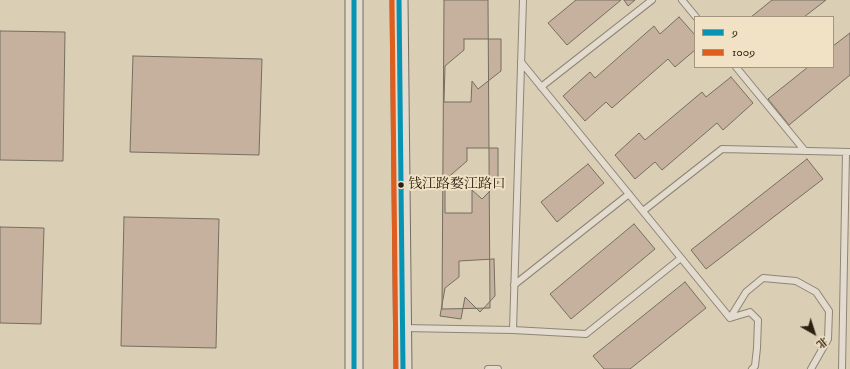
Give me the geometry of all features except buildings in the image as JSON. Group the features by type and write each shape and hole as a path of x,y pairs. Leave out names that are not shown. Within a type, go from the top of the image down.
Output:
{"main road":[{"path":"354,0 354,369"},
{"path":"399,0 403,328 405,368"}],"lane":[{"path":"513,330 523,0"},
{"path":"541,87 652,0"},
{"path":"682,0 695,16"},
{"path":"521,62 730,318"},
{"path":"737,68 805,151"},
{"path":"643,211 722,149 848,152 842,369"},
{"path":"514,285 629,194"},
{"path":"403,328 513,330 586,334 681,258"},
{"path":"730,318 746,292 763,278 796,281 816,292 829,310 828,339 811,369"},
{"path":"730,318 750,312 758,320 755,366 752,369"},
{"path":"488,369 498,369"}],"transit line":[{"name":"9","path":"354,0 354,369"},
{"name":"1009","path":"392,0 396,369"},
{"name":"9","path":"399,0 403,369"}],"place":[{"name":"钱江路婺江路口","path":"401,185"}]}
